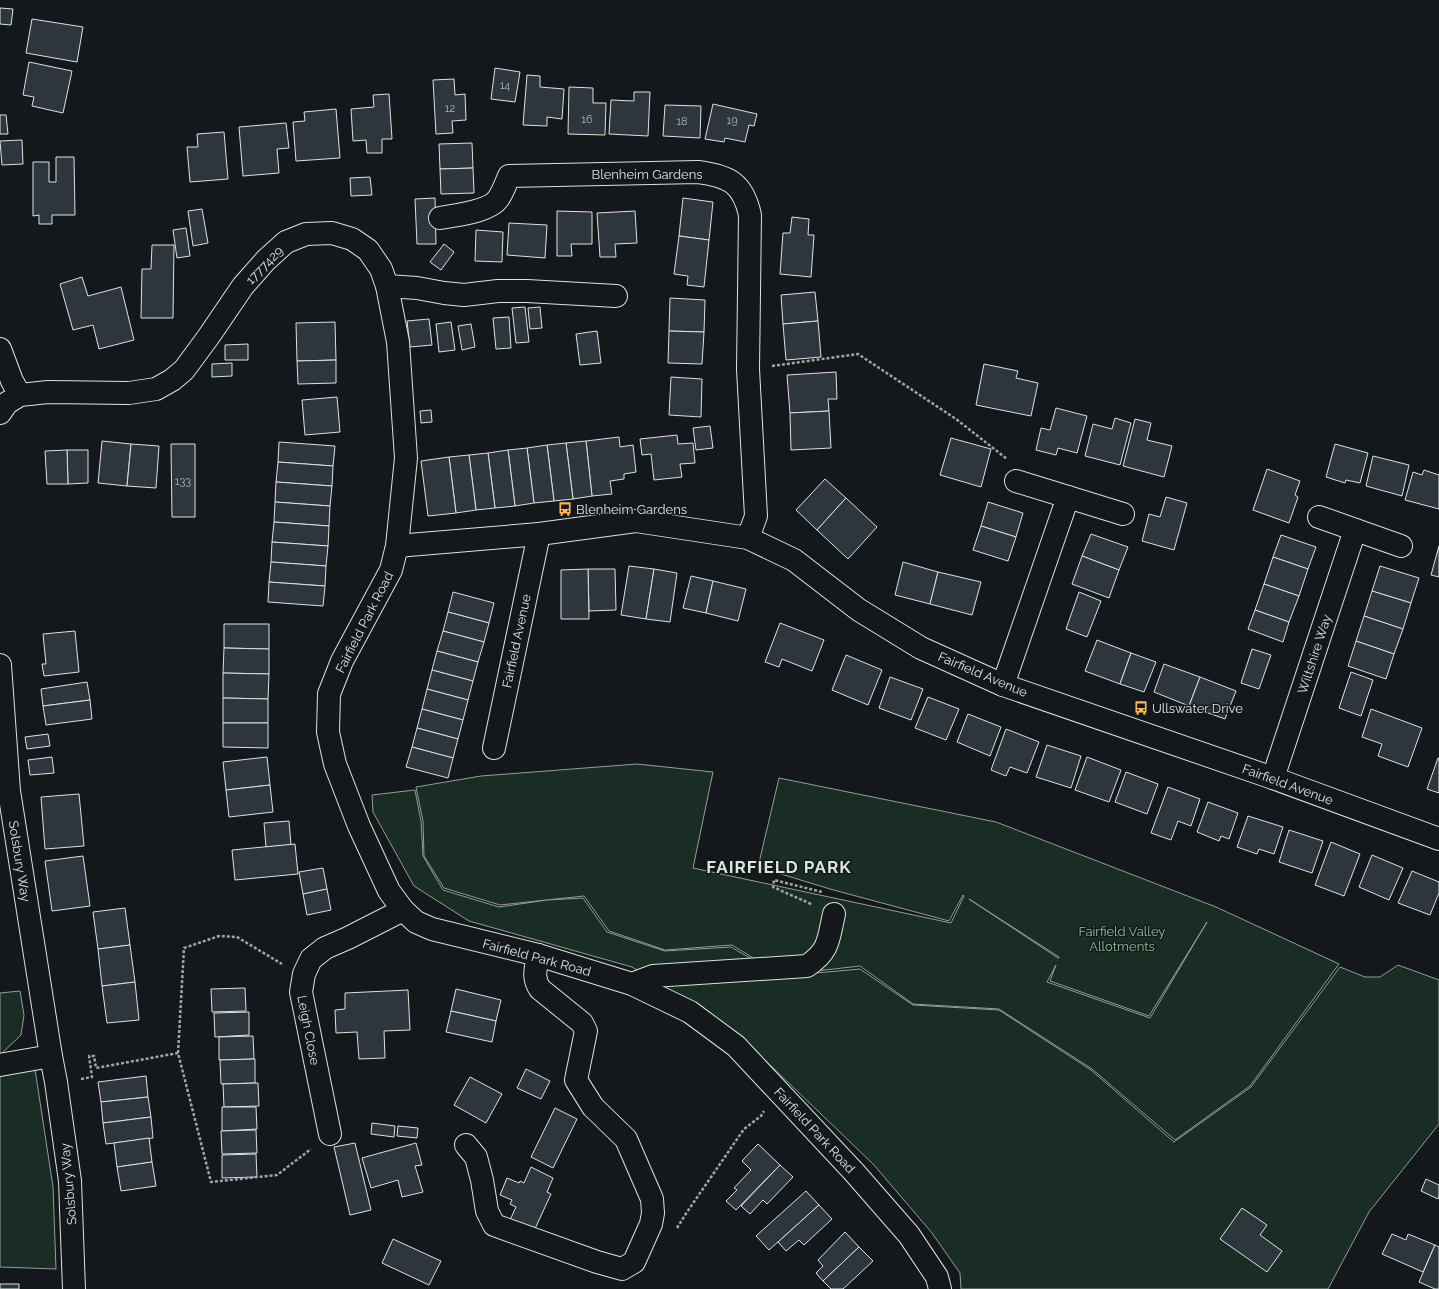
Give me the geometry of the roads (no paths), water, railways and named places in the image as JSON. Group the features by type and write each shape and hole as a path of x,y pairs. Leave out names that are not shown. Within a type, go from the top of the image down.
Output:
{"street":[{"name":"Blenheim Gardens","path":"440,218 479,210 492,205 498,199 509,176 698,172 721,176 731,181 738,187 748,203 750,215 748,370 756,516 748,538"},
{"name":"1777429","path":"20,395 48,392 129,393 156,389 172,380 184,370 243,286 266,260 286,242 306,234 332,233 352,239 368,250 381,269 398,342 406,458 397,546"},
{"path":"386,286 417,288 464,295 498,291 527,291 616,296"},
{"path":"0,349 12,381 20,395 7,403 0,413"},
{"path":"1016,481 1123,514"},
{"path":"1004,685 1068,497"},
{"path":"1319,517 1402,546"},
{"name":"Fairfield Avenue","path":"397,546 538,534 636,521 748,538 794,560 859,610 921,648 1004,685 1273,778 1439,839"},
{"name":"Wiltshire Way","path":"1273,778 1355,530"},
{"name":"Fairfield Avenue","path":"494,748 538,534"},
{"name":"Fairfield Park Road","path":"397,546 391,570 342,661 329,694 328,732 335,764 359,826 389,891 403,910 416,922 432,929 538,955 632,984 690,1012 736,1046 854,1172 909,1235 937,1277 940,1289"},
{"name":"Solsbury Way","path":"0,665 9,791 56,1082 70,1181 74,1289"},
{"name":"Leigh Close","path":"330,1134 301,992 304,974 311,959 325,948 403,910"},
{"path":"632,984 653,976 807,966 819,957 828,944 834,914"},
{"path":"466,1145 476,1157 482,1180 487,1211 494,1225 597,1262 622,1269 634,1262 651,1224 653,1213 652,1198 626,1139 593,1107 576,1080 586,1031 582,1023 540,989 535,982 534,976 538,955"},
{"path":"0,1065 51,1056"}],"place":[{"name":"Blenheim Gardens","path":"565,509"},
{"name":"Ullswater Drive","path":"1141,708"}],"district":[{"name":"FAIRFIELD PARK","path":"779,867"}],"park label":[{"name":"Fairfield Valley Allotments","path":"1122,938"}]}
